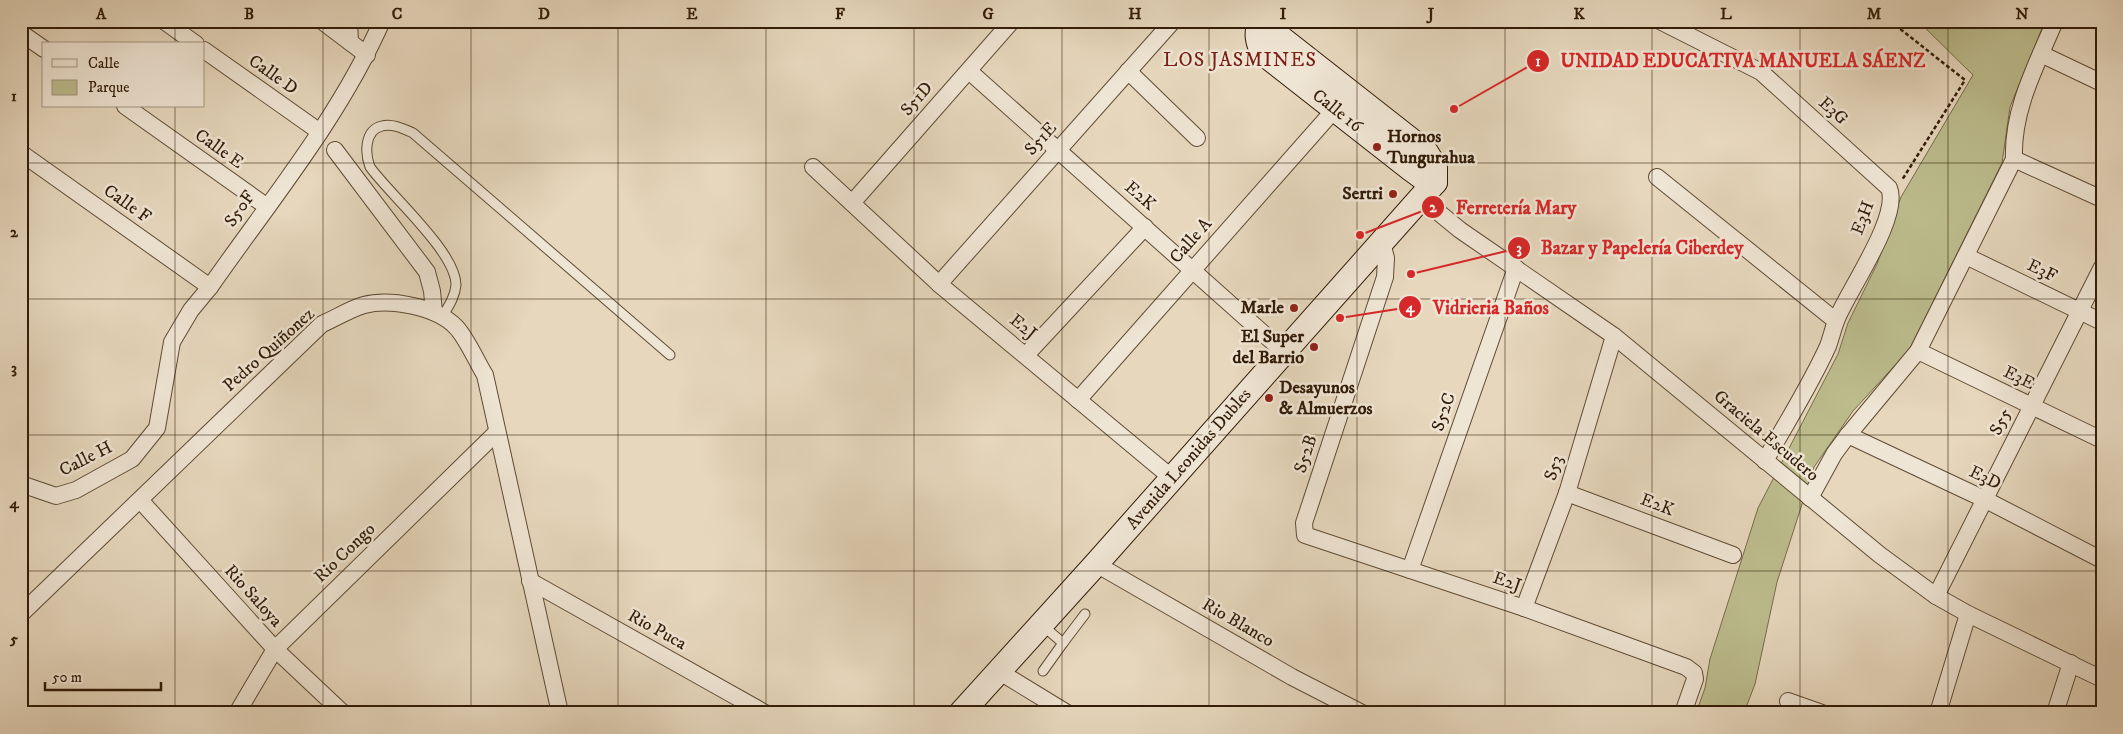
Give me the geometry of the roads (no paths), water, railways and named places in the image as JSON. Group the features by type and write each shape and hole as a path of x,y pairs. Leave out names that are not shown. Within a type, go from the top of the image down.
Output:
{"main road":[{"name":"Calle 16","path":"1259,22 1268,24 1282,39 1426,152 1435,167 1428,190 1422,177 1263,52 1258,44 1259,22"},
{"name":"Avenida Leonidas Dubles","path":"961,713 1000,672 1428,190"}],"street":[{"path":"164,21 193,42"},
{"path":"322,21 367,55"},
{"path":"349,21 350,42"},
{"name":"S50F","path":"157,428 172,342 191,310 210,287 320,132 367,55 382,21"},
{"name":"S51D","path":"852,203 1012,21"},
{"name":"S51E","path":"938,284 1173,21"},
{"name":"E3G","path":"1660,21 1761,72 1889,188 1892,197"},
{"path":"1810,498 1834,454 1918,351 2014,159 2014,138 2019,112 2055,21"},
{"path":"21,33 42,48"},
{"name":"Calle D","path":"205,51 320,132"},
{"path":"2041,54 2102,83"},
{"name":"E2K","path":"969,71 1284,352"},
{"path":"1128,71 1197,138"},
{"name":"Calle E","path":"128,108 266,206"},
{"name":"Calle A","path":"1078,400 1335,109"},
{"path":"335,150 427,272 438,314"},
{"name":"Calle F","path":"21,153 210,287"},
{"path":"2014,159 2102,199"},
{"name":"E2J","path":"813,168 938,284 1026,355 1172,478"},
{"path":"1657,177 1836,321"},
{"name":"Graciela Escudero","path":"1428,190 1460,230 1614,336 1880,555 1936,596 1968,614 2102,679"},
{"name":"E3H","path":"1765,461 1827,348 1836,321 1870,258 1890,207 1892,197"},
{"path":"1026,355 1145,226"},
{"name":"S52B","path":"1305,535 1304,523 1385,277 1386,258 1382,243"},
{"name":"E3F","path":"1966,256 2102,322"},
{"name":"S55","path":"1936,596 2102,267"},
{"name":"S52C","path":"1410,570 1516,268"},
{"name":"Pedro Quiñonez","path":"21,614 322,324 365,304 423,307 438,314 456,327 485,375 496,433 560,713"},
{"name":"S53","path":"1524,608 1568,493 1614,336"},
{"name":"E3E","path":"1918,351 2102,440"},
{"name":"Calle H","path":"21,484 56,496 76,490 132,458 157,428"},
{"name":"Rio Congo","path":"237,713 275,649 496,433"},
{"name":"E3D","path":"1848,435 1984,499 2102,560"},
{"name":"E2K","path":"1568,493 1733,555"},
{"name":"Rio Saloya","path":"140,500 275,649 343,713"},
{"name":"E2J","path":"1305,535 1524,608 1686,667 1694,673 1695,679 1683,713"},
{"name":"Rio Blanco","path":"1096,564 1292,677 1362,713"},
{"name":"Rio Puca","path":"530,581 765,713"},
{"path":"1938,713 1968,614"},
{"path":"2055,713 2071,663"},
{"path":"1000,672 1067,713"},
{"path":"1788,701 1822,713"}],"lane":[{"path":"438,314 453,298 456,284 452,269 438,246 370,167 366,156 367,141 372,132 382,126 398,127 413,133 670,355"},
{"path":"1044,671 1085,614"},
{"path":"1042,624 1063,643"}],"place":[{"name":"UNIDAD EDUCATIVA MANUELA SÁENZ","path":"1454,109"},
{"name":"Hornos Tungurahua","path":"1377,147"},
{"name":"Sertri","path":"1393,194"},
{"name":"Ferretería Mary","path":"1360,235"},
{"name":"Bazar y Papelería Ciberdey","path":"1411,274"},
{"name":"Marle","path":"1294,308"},
{"name":"Vidrieria Baños","path":"1340,318"},
{"name":"El Super del Barrio","path":"1314,347"},
{"name":"Desayunos & Almuerzos","path":"1269,398"}],"district":[{"name":"LOS JASMINES","path":"1240,60"}]}
